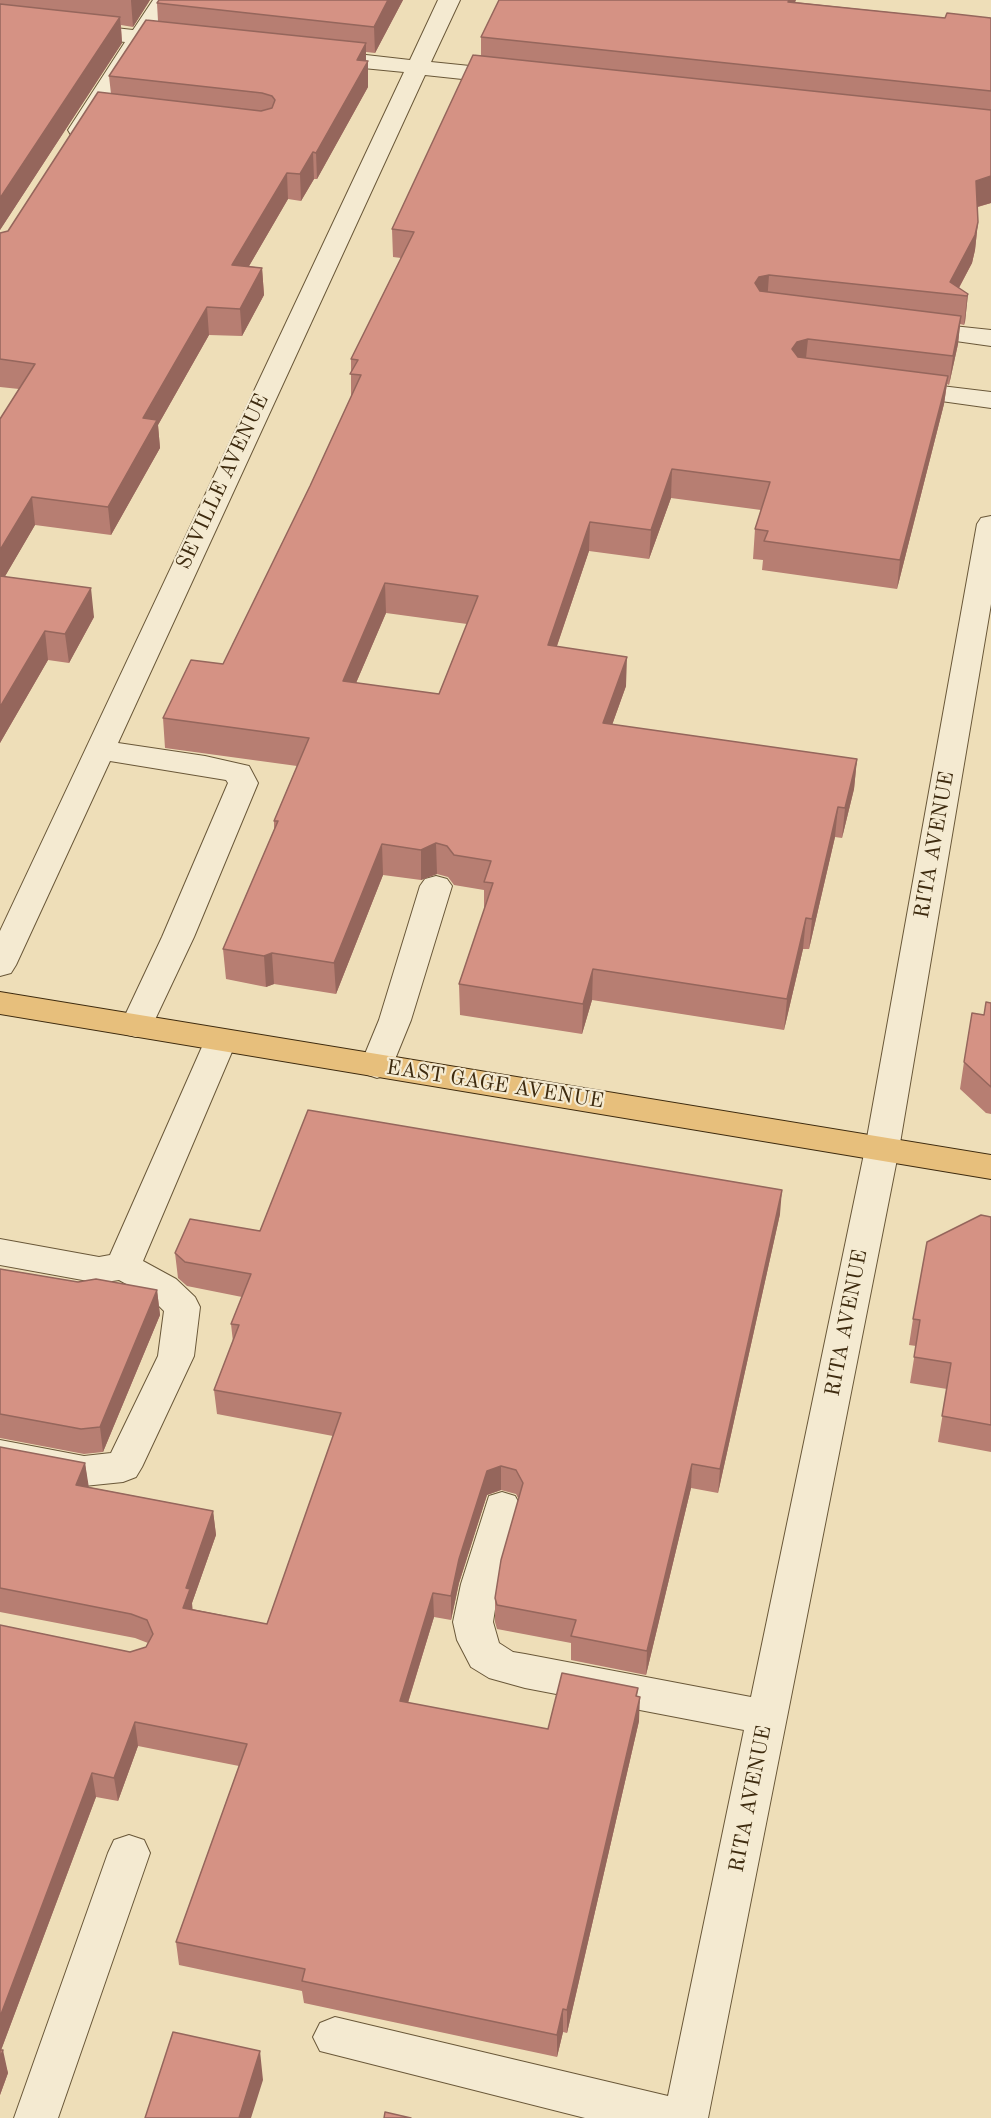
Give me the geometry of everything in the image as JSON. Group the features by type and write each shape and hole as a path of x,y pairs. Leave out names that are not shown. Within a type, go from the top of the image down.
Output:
{"main road":[{"name":"EAST GAGE AVENUE","path":"0,1003 991,1167"}],"street":[{"path":"68,147 104,110 139,38 164,0"},
{"name":"SEVILLE AVENUE","path":"0,965 449,0"},
{"path":"0,21 197,44"},
{"path":"301,55 533,79"},
{"path":"897,327 991,338"},
{"path":"876,386 991,400"},
{"name":"RITA AVENUE","path":"686,2118 882,1149 984,603 990,541"},
{"path":"99,750 205,765 238,773 243,783 178,937 136,1026"},
{"path":"377,1066 396,1020 436,886"},
{"path":"123,1266 221,1040"},
{"path":"0,1252 99,1270 123,1266 163,1288 182,1307 176,1356 123,1467 84,1471 0,1455"},
{"path":"502,1507 480,1584 473,1622 477,1640 485,1655 503,1666 525,1671 768,1717"},
{"path":"36,2118 129,1853"},
{"path":"335,2037 670,2118"}],"building":[{"path":"159,0 388,0 374,27 157,3"},
{"path":"499,0 789,0 788,2 945,18 947,13 991,18 991,91 481,37"},
{"path":"0,4 120,17 0,198"},
{"path":"146,20 366,43 357,60 368,61 316,153 313,152 300,174 287,173 232,265 262,268 240,309 207,307 143,418 157,420 108,507 32,497 0,550 0,419 35,364 0,359 0,233 8,231 98,92 261,111 272,108 275,100 272,96 262,93 109,76"},
{"path":"473,55 991,110 991,176 976,181 978,222 975,235 950,282 968,294 967,296 769,275 759,277 755,283 760,291 961,316 953,356 808,339 797,342 792,349 798,357 948,376 900,560 764,541 768,531 755,529 770,482 672,469 651,530 590,522 548,645 627,657 603,723 857,759 845,808 838,807 812,919 806,918 787,999 593,969 583,1004 459,984 493,883 484,882 491,861 454,855 447,846 436,843 421,850 382,844 334,963 272,953 264,956 223,949 278,821 274,821 309,738 163,718 191,660 223,664 310,486 361,375 350,374 358,360 351,359 414,232 392,229","holes":["385,583 478,596 439,694 343,681"]},
{"path":"0,576 91,588 65,634 45,631 0,707"},
{"path":"986,1002 991,1003 991,1087 964,1062 972,1013 984,1015"},
{"path":"308,1110 782,1190 720,1469 692,1464 647,1651 571,1636 576,1620 497,1605 495,1598 501,1560 523,1483 516,1470 501,1466 487,1471 459,1559 451,1596 433,1593 400,1701 548,1729 562,1673 638,1688 636,1696 640,1697 567,2010 563,2009 557,2035 302,1981 305,1969 176,1942 247,1744 135,1722 114,1778 92,1773 0,2017 0,1625 130,1652 146,1647 153,1634 147,1620 131,1614 0,1588 0,1447 85,1463 76,1485 213,1511 186,1588 190,1589 183,1608 267,1624 341,1413 214,1390 239,1325 231,1324 251,1274 185,1262 175,1253 190,1219 260,1231"},
{"path":"981,1215 991,1217 991,1425 942,1416 951,1363 914,1357 920,1320 913,1319 927,1242"},
{"path":"0,1269 78,1282 96,1279 157,1290 100,1427 81,1429 0,1414"},
{"path":"173,2032 260,2051 239,2118 145,2118"},
{"path":"385,2112 411,2118 384,2118"}]}
